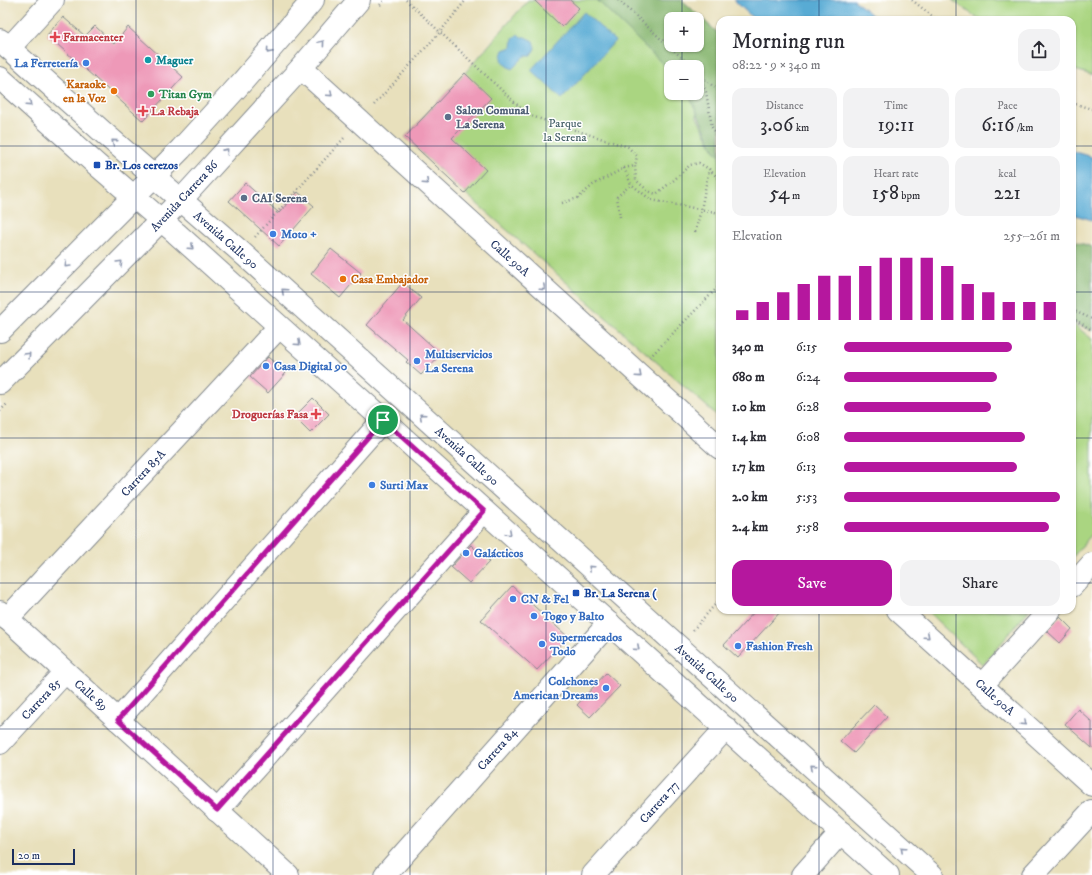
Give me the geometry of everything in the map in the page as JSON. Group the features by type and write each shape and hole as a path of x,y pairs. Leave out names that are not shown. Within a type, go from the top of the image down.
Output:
{"main road":[{"path":"5,44 53,0"},
{"path":"0,331 154,177 238,87 313,0"},
{"name":"Avenida Carrera 86","path":"0,383 162,221 301,68 359,0"},
{"name":"Avenida Calle 90","path":"5,44 154,177 241,252 932,875"},
{"name":"Calle 90A","path":"301,68 716,444"},
{"path":"0,78 134,198 162,221 888,875"},
{"name":"Carrera 85A","path":"4,616 280,327"},
{"path":"118,720 383,420"},
{"path":"217,810 484,511"},
{"path":"1076,582 1092,564"},
{"name":"Calle 90A","path":"902,614 1092,785"},
{"path":"982,685 1046,614"},
{"name":"Calle 89","path":"4,616 288,875"},
{"name":"Carrera 84","path":"385,875 609,623"},
{"name":"Carrera 85","path":"0,744 66,672"},
{"name":"Carrera 77","path":"593,875 726,728"},
{"path":"1033,875 1092,811"},
{"path":"803,875 841,832"}],"path":[{"path":"406,0 528,115 628,147 638,156 635,166 636,180 648,191 656,194 690,165 699,163 709,169 716,176"},
{"path":"618,0 684,60"},
{"path":"912,0 932,16"},
{"path":"704,77 716,88"},
{"path":"704,87 712,127 716,132"},
{"path":"1076,104 1092,109"},
{"path":"562,203 578,198 593,185 624,168 635,166"},
{"path":"624,168 630,184 652,200 716,212"},
{"path":"695,232 702,210 709,169"},
{"path":"620,217 617,197 630,184"},
{"path":"636,372 716,290"},
{"path":"1076,312 1092,319"},
{"path":"1076,320 1092,330"},
{"path":"690,633 716,604"}],"green space":[{"name":"Parque la Serena","path":"528,0 603,0 664,60 664,100 697,100 697,117 716,152 716,414 465,193 405,137 465,73"},
{"path":"597,0 682,0 695,12 664,12 664,52 704,52 704,20 716,31 716,152 691,100 704,100 704,60 664,60 664,65"},
{"path":"952,0 1092,0 1092,75 1076,70 1076,16 974,16"},
{"path":"1076,241 1092,247 1092,331 1076,324"},
{"path":"1076,326 1092,339 1092,534 1076,553"},
{"path":"930,614 1026,614 983,665"}],"water":[{"path":"734,0 854,0 873,16 751,16"},
{"path":"584,12 615,41 562,99 531,70"},
{"path":"518,34 521,37 525,37 533,41 535,48 531,56 525,56 512,69 504,63 502,56 504,50 512,47 513,39"},
{"path":"1076,152 1092,157 1092,220 1076,215"}],"building":[{"path":"534,0 570,0 579,8 562,27"},
{"path":"63,17 85,36 95,26 114,44 128,27 183,77 143,121 47,35"},
{"name":"Salon Comunal La Serena","path":"465,73 491,98 452,138 486,170 465,193 405,137"},
{"path":"245,183 279,213 298,192 314,206 279,246 229,201"},
{"path":"331,249 361,273 340,298 311,274"},
{"path":"403,282 421,298 403,320 441,354 421,375 406,362 408,360 367,325"},
{"path":"268,357 286,373 268,393 250,377"},
{"path":"313,398 329,414 310,433 294,417"},
{"path":"471,545 489,562 469,583 451,567"},
{"path":"512,586 568,637 537,670 481,620"},
{"path":"752,614 778,614 738,658 724,645"},
{"path":"1060,617 1072,629 1060,643 1047,631"},
{"path":"606,673 620,686 590,717 577,705"},
{"path":"874,705 887,717 854,753 840,741"},
{"path":"1078,709 1092,722 1092,748 1065,724"}],"place":[{"name":"Farmacenter","path":"55,37"},
{"name":"Maguer","path":"148,60"},
{"name":"La Ferretería","path":"86,63"},
{"name":"Karaoke en la Voz","path":"114,91"},
{"name":"Titan Gym","path":"151,94"},
{"name":"La Rebaja","path":"143,111"},
{"name":"Salon Comunal La Serena","path":"448,117"},
{"name":"Br. Los cerezos","path":"97,165"},
{"name":"CAI Serena","path":"244,198"},
{"name":"Moto +","path":"273,234"},
{"name":"Casa Embajador","path":"343,279"},
{"name":"Multiservicios La Serena","path":"417,361"},
{"name":"Casa Digital 90","path":"266,366"},
{"name":"Droguerías Fasa","path":"316,414"},
{"name":"Surti Max","path":"372,485"},
{"name":"Galácticos","path":"466,553"},
{"name":"Br. La Serena (","path":"576,593"},
{"name":"CN & Fel","path":"513,599"},
{"name":"Togo y Balto","path":"534,616"},
{"name":"Supermercados Todo","path":"542,644"},
{"name":"Fashion Fresh","path":"738,646"},
{"name":"Colchones American Dreams","path":"606,688"}],"route":[{"path":"383,420 484,511 217,810 118,720 383,420"}]}
